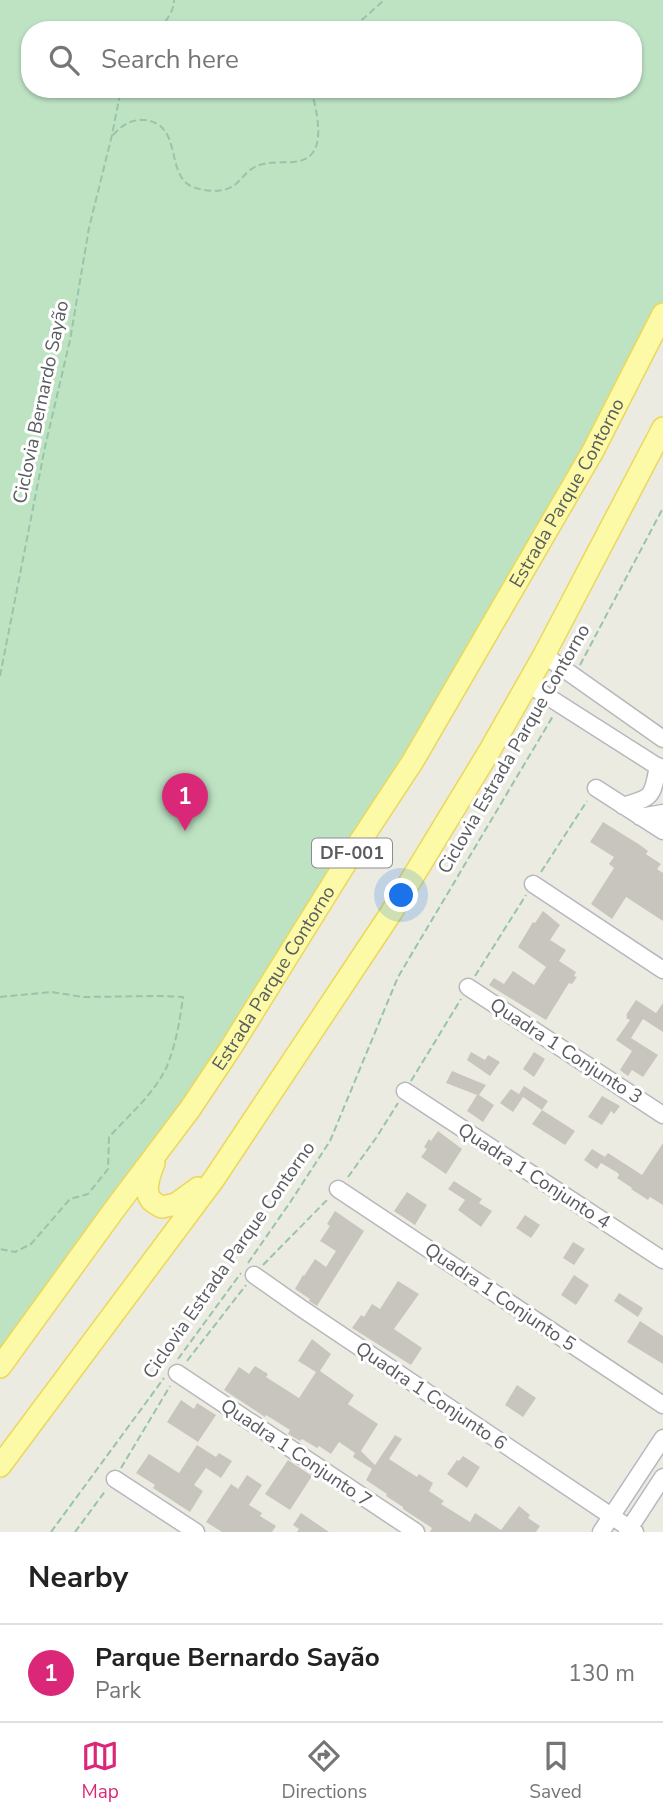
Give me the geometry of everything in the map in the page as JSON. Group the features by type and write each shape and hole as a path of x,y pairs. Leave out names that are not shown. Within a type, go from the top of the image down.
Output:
{"main road":[{"name":"Estrada Parque Contorno","path":"0,1367 190,1109 413,761 593,451 663,314"},
{"name":"DF-001","path":"0,1466 214,1179 391,913 528,684 663,428"},
{"path":"158,1151 149,1175 148,1195 151,1201 162,1207 176,1204 214,1179"}],"street":[{"path":"544,655 663,739 652,794 646,799 623,806"},
{"path":"528,684 657,766"},
{"path":"614,737 628,715"},
{"path":"596,788 663,831"},
{"path":"640,817 663,813"},
{"path":"533,884 663,970"},
{"name":"Quadra 1 Conjunto 3","path":"468,987 663,1115"},
{"name":"Quadra 1 Conjunto 4","path":"405,1091 663,1260"},
{"name":"Quadra 1 Conjunto 5","path":"338,1189 663,1405"},
{"name":"Quadra 1 Conjunto 6","path":"248,1270 630,1531"},
{"name":"Quadra 1 Conjunto 7","path":"174,1369 416,1532"},
{"path":"600,1532 663,1438"},
{"path":"630,1531 663,1477"},
{"path":"115,1479 196,1532"}],"path":[{"path":"165,21 171,13 174,0"},
{"path":"359,21 384,0"},
{"name":"Ciclovia Bernardo Sayão","path":"0,676 45,447 70,340 89,228 119,98"},
{"path":"112,135 130,121 151,121 160,125 169,136 181,178 192,187 210,191 223,190 234,185 257,166 299,161 309,157 319,131 313,98"},
{"name":"Ciclovia Estrada Parque Contorno","path":"574,676 663,508"},
{"name":"Ciclovia Estrada Parque Contorno","path":"51,1532 248,1270 330,1141 398,977 561,704"},
{"path":"75,1532 115,1479 174,1369 248,1270 338,1189 376,1138 468,987 596,788"},
{"path":"0,997 52,992 83,997 183,997 178,1029 167,1066 155,1087 109,1137 108,1169 88,1194 70,1199 31,1244 15,1252 0,1249"}],"green space":[{"path":"0,0 663,0 663,304 500,621 257,1006 0,1369"}],"building":[{"path":"603,822 640,845 648,851 646,854 661,864 657,869 663,873 663,921 626,897 612,919 591,904 614,868 609,864 614,857 590,842"},
{"path":"543,911 560,925 550,940 566,950 559,961 576,972 574,976 577,977 572,984 569,983 546,1020 489,985 494,978 504,984 513,971 534,985 546,967 518,947"},
{"path":"636,1000 656,1013 663,1003 663,1032 643,1019 631,1038 658,1055 643,1077 632,1070 628,1076 620,1070 632,1051 616,1040 630,1020 626,1015"},
{"path":"471,1052 485,1060 488,1055 500,1062 490,1076 467,1060"},
{"path":"534,1052 545,1059 534,1077 523,1069"},
{"path":"452,1071 486,1085 479,1095 494,1105 483,1122 467,1111 477,1095 446,1083"},
{"path":"524,1086 548,1101 542,1110 523,1097 513,1112 500,1103 511,1089 519,1094"},
{"path":"602,1096 620,1106 614,1114 611,1111 602,1125 588,1117"},
{"path":"542,1110 575,1131 565,1145 532,1124"},
{"path":"438,1131 462,1149 446,1174 421,1157 427,1149 424,1147 429,1139 431,1141"},
{"path":"663,1143 663,1205 650,1197 648,1200 631,1189 617,1178 618,1173 601,1163 597,1169 584,1160 592,1149 605,1157 608,1153 642,1175"},
{"path":"454,1181 482,1199 479,1203 492,1211 481,1227 458,1210 465,1200 448,1189"},
{"path":"407,1192 427,1205 415,1225 394,1211"},
{"path":"335,1211 364,1231 317,1306 295,1289 315,1259 326,1267 336,1251 320,1241 330,1226 327,1224"},
{"path":"525,1215 540,1225 531,1238 516,1228"},
{"path":"573,1242 585,1249 574,1265 563,1258"},
{"path":"574,1275 589,1285 576,1305 561,1295"},
{"path":"398,1281 419,1294 394,1329 422,1348 411,1365 352,1328 361,1315 364,1317 372,1304 380,1309"},
{"path":"619,1293 643,1308 638,1317 614,1301"},
{"path":"640,1321 663,1336 663,1364 627,1342"},
{"path":"312,1339 331,1354 320,1371 354,1395 348,1404 378,1424 361,1451 375,1465 395,1435 402,1439 389,1459 417,1477 419,1474 433,1483 429,1491 444,1501 441,1504 470,1522 475,1513 501,1530 519,1506 530,1515 528,1518 540,1526 536,1532 430,1532 432,1528 366,1480 372,1469 353,1457 355,1453 339,1442 331,1454 319,1446 317,1448 302,1439 300,1441 288,1434 290,1430 224,1390 239,1367 249,1374 255,1366 268,1374 266,1377 299,1398 316,1372 298,1361"},
{"path":"517,1385 536,1398 523,1417 505,1405"},
{"path":"181,1400 194,1409 197,1403 216,1415 198,1442 167,1422"},
{"path":"197,1445 216,1457 219,1453 232,1461 221,1478 206,1468 194,1485 203,1491 190,1512 153,1488 155,1485 136,1473 149,1454 179,1473"},
{"path":"463,1456 480,1467 467,1488 447,1474"},
{"path":"288,1460 312,1476 290,1510 265,1494"},
{"path":"247,1475 262,1485 249,1505 276,1526 272,1532 222,1532 206,1522 231,1484 238,1489"},
{"path":"301,1513 329,1532 297,1532 299,1529 293,1525"}],"place":[{"name":"Parque Bernardo Sayão","path":"185,831"}]}
